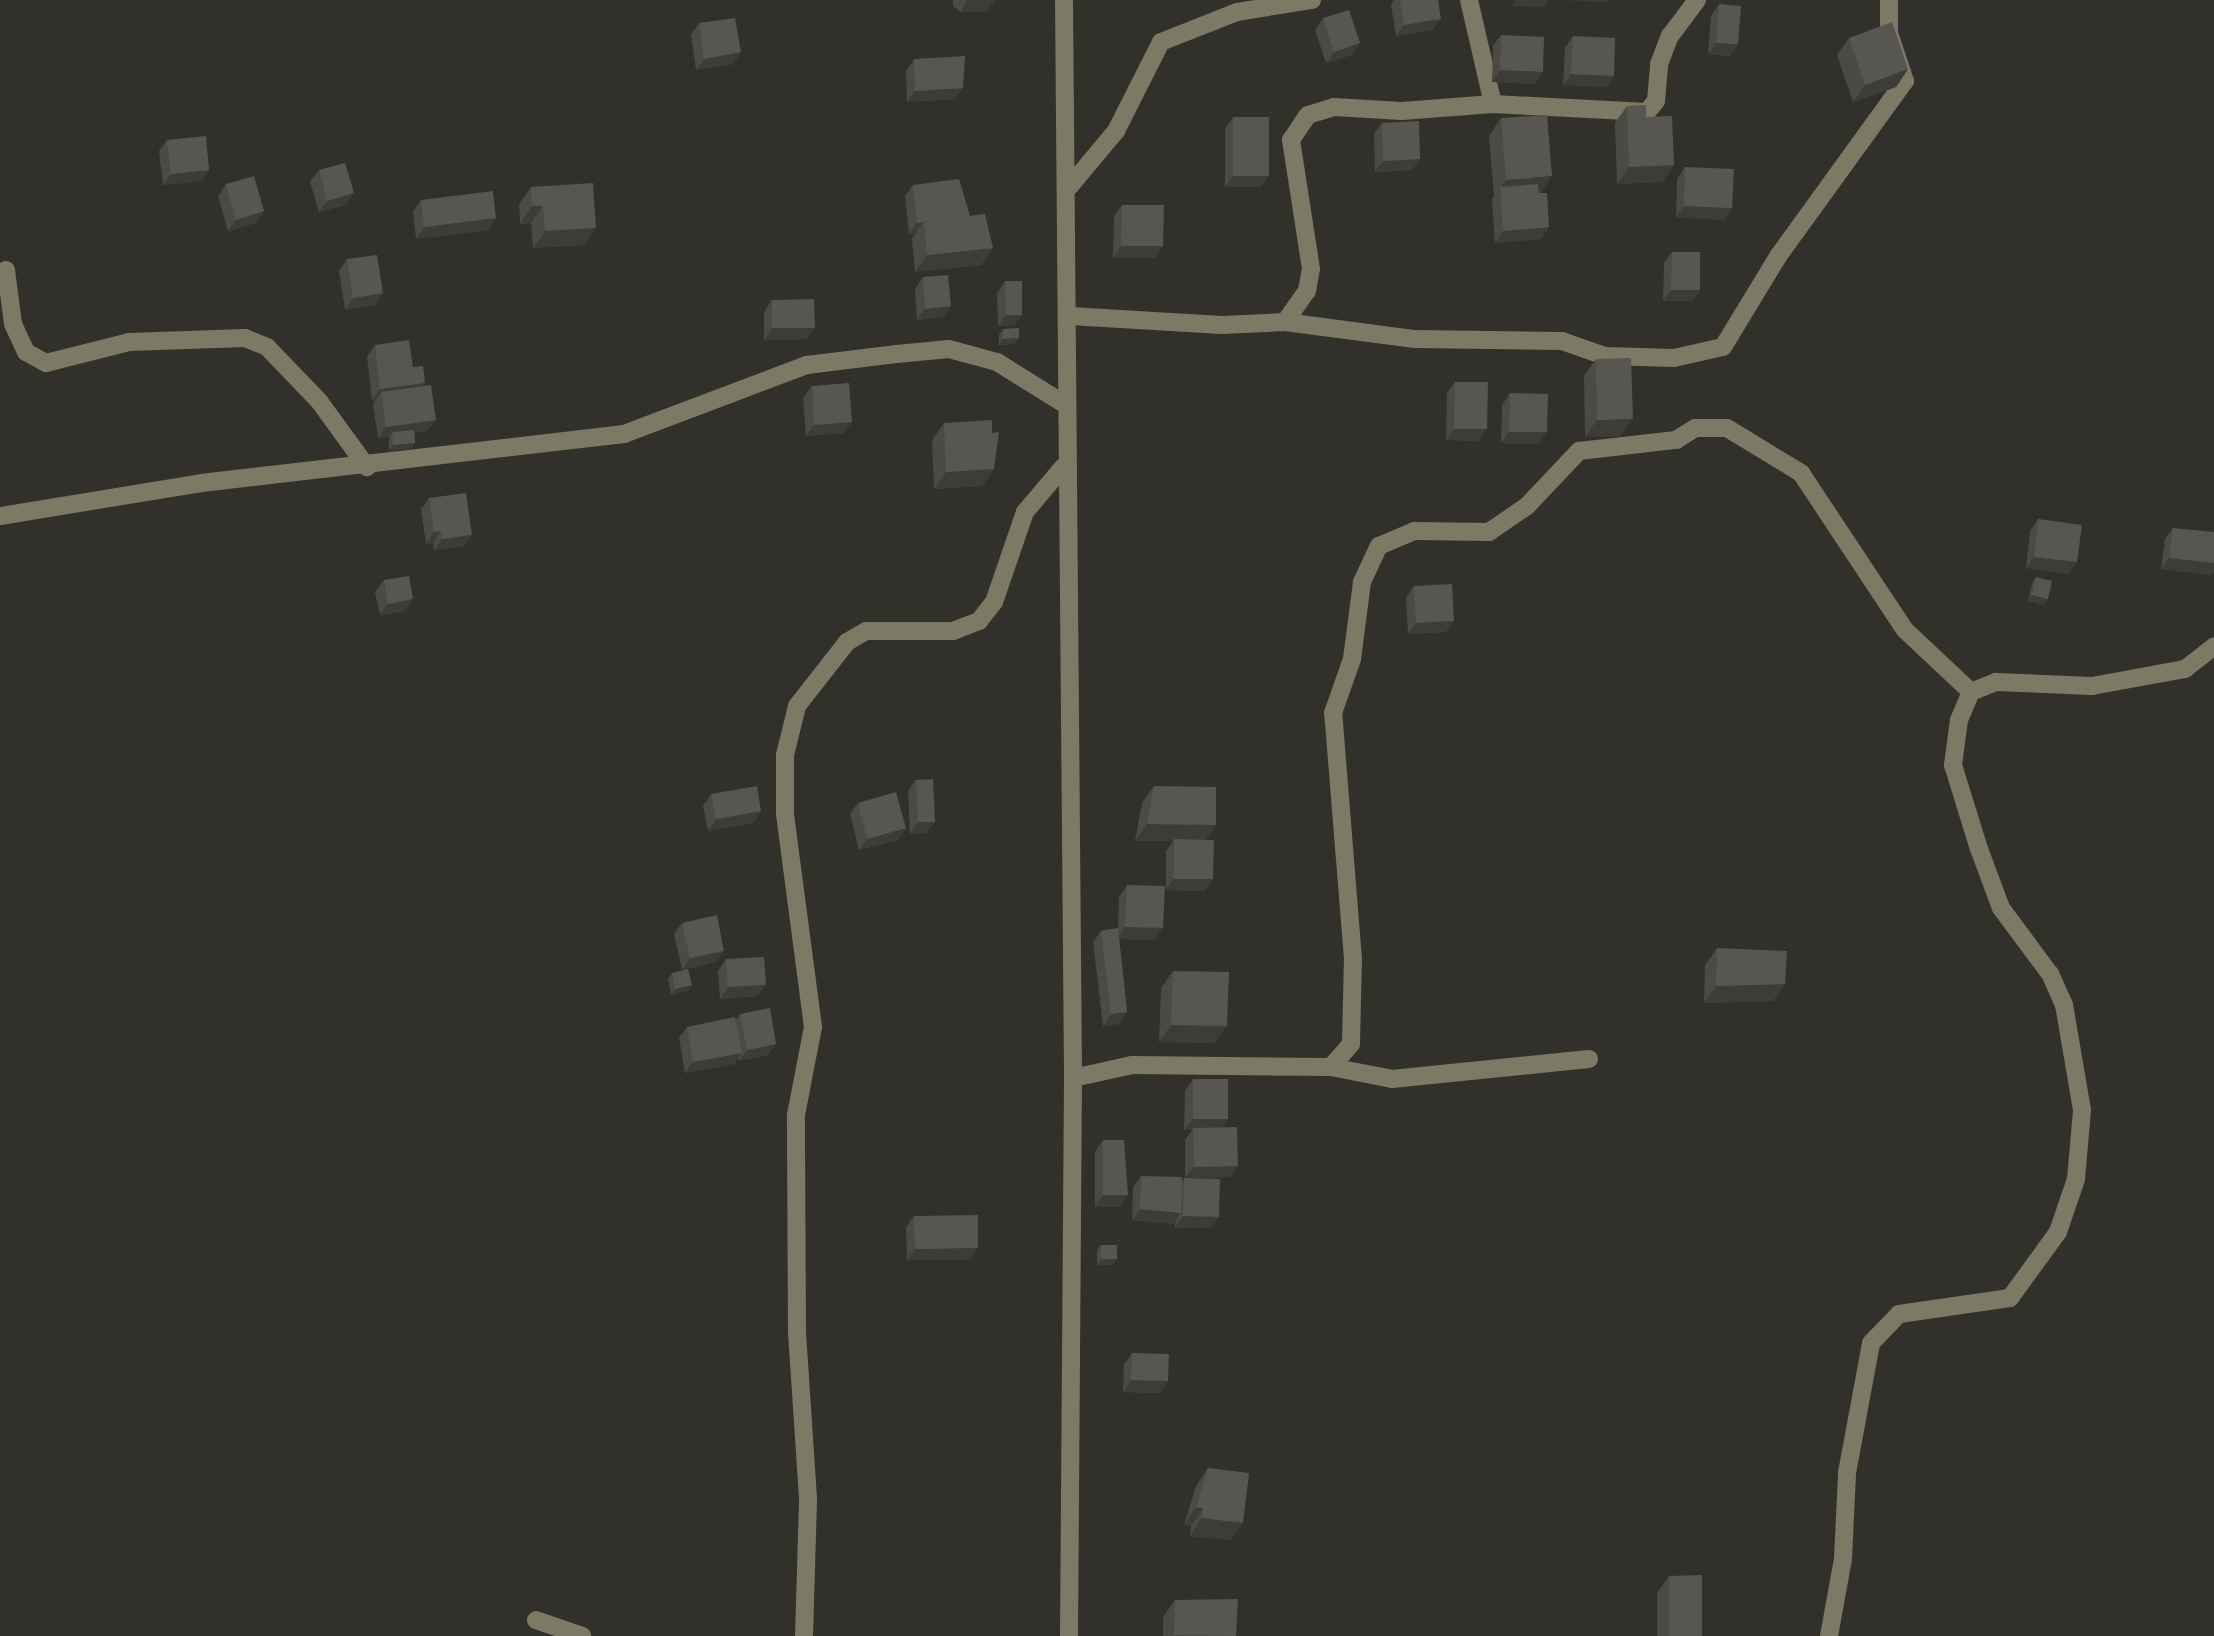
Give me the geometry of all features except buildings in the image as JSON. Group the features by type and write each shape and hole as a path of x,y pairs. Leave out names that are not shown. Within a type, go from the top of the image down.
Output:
{"street":[{"path":"1063,0 1070,186 1070,316 1063,467 1073,1078 1069,1636"},
{"path":"1070,186 1116,131 1161,42 1237,12 1312,0"},
{"path":"1469,0 1493,104"},
{"path":"1285,322 1307,291 1311,269 1291,140 1308,115 1334,107 1402,111 1493,104 1647,112 1657,101 1659,64 1670,36 1697,0"},
{"path":"1070,316 1222,326 1285,322 1415,339 1562,341 1605,356 1674,358 1723,347 1779,255 1905,81 1889,33 1889,0"},
{"path":"6,270 13,324 26,352 46,363 129,342 245,338 267,347 319,401 367,467"},
{"path":"0,516 201,483 367,467 624,434 807,365 949,349 997,362 1066,405"},
{"path":"1331,1067 1351,1044 1354,1007 1333,713 1352,659 1362,582 1379,546 1415,531 1489,532 1527,506 1579,452 1676,440 1695,428 1727,428 1801,474 1905,630 1971,692"},
{"path":"804,1636 808,1498 797,1331 796,1115 814,1027 785,814 785,755 797,706 848,642 866,631 953,631 979,621 994,602 1025,512 1063,467"},
{"path":"1971,692 2021,678 2092,686 2185,669 2214,646"},
{"path":"1829,1636 1843,1559 1847,1473 1871,1343 1899,1314 2010,1298 2057,1232 2076,1179 2082,1110 2064,1005 2050,974 2001,908 1953,765 1959,720 1971,692"},
{"path":"1073,1078 1132,1065 1331,1067 1392,1079 1589,1059"},
{"path":"536,1620 582,1636"}]}
